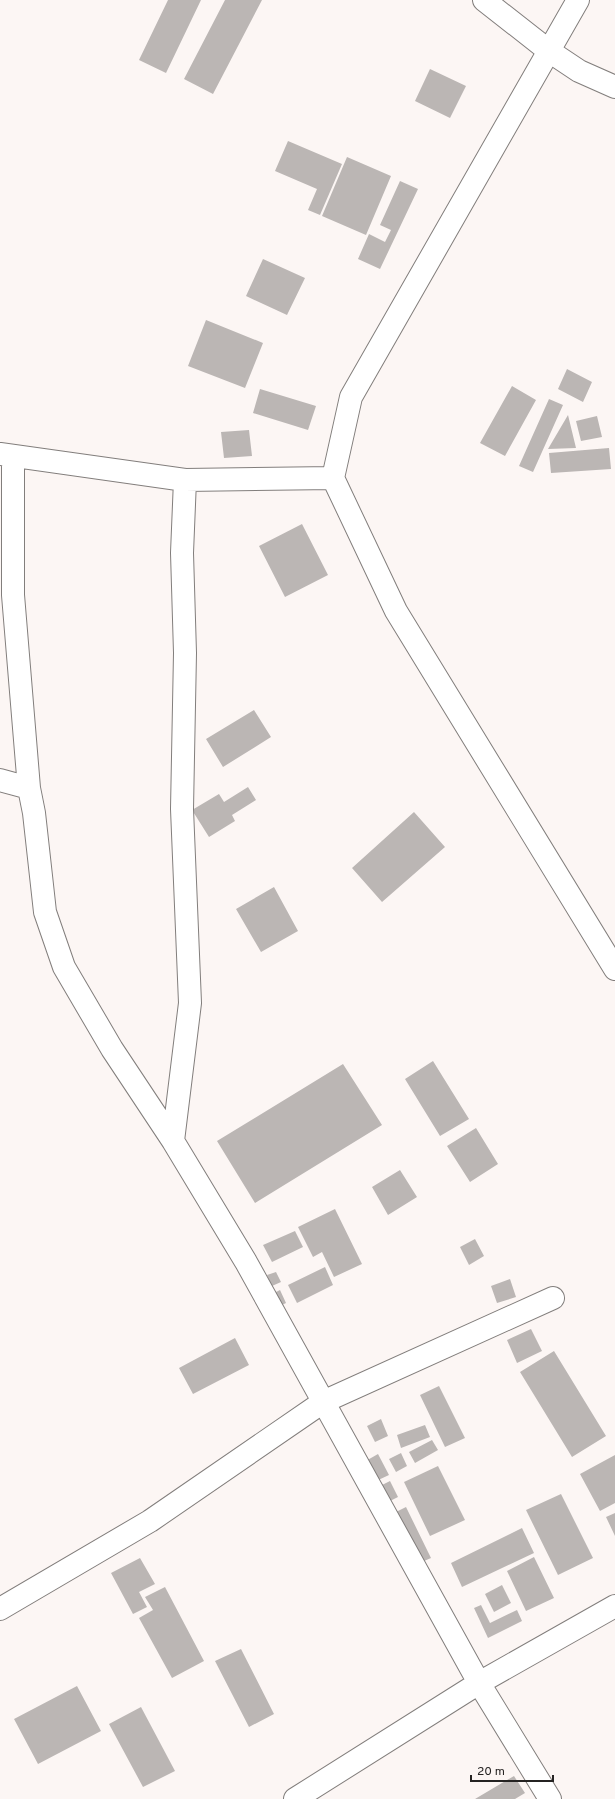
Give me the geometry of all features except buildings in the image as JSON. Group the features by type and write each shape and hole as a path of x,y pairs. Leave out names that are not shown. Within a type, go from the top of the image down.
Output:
{"street":[{"path":"484,0 549,51 579,71 615,87"},
{"path":"578,0 351,397 333,478 396,611 615,969"},
{"path":"333,478 185,480 6,455 13,595 29,788 34,813 45,912 64,967 112,1049 173,1142 246,1262 479,1683 550,1799"},
{"path":"173,1142 190,1003 182,809 185,653 182,553 185,480"},
{"path":"0,780 29,788"},
{"path":"0,1609 150,1521 323,1402 553,1298"},
{"path":"295,1799 479,1683 615,1606"}]}
